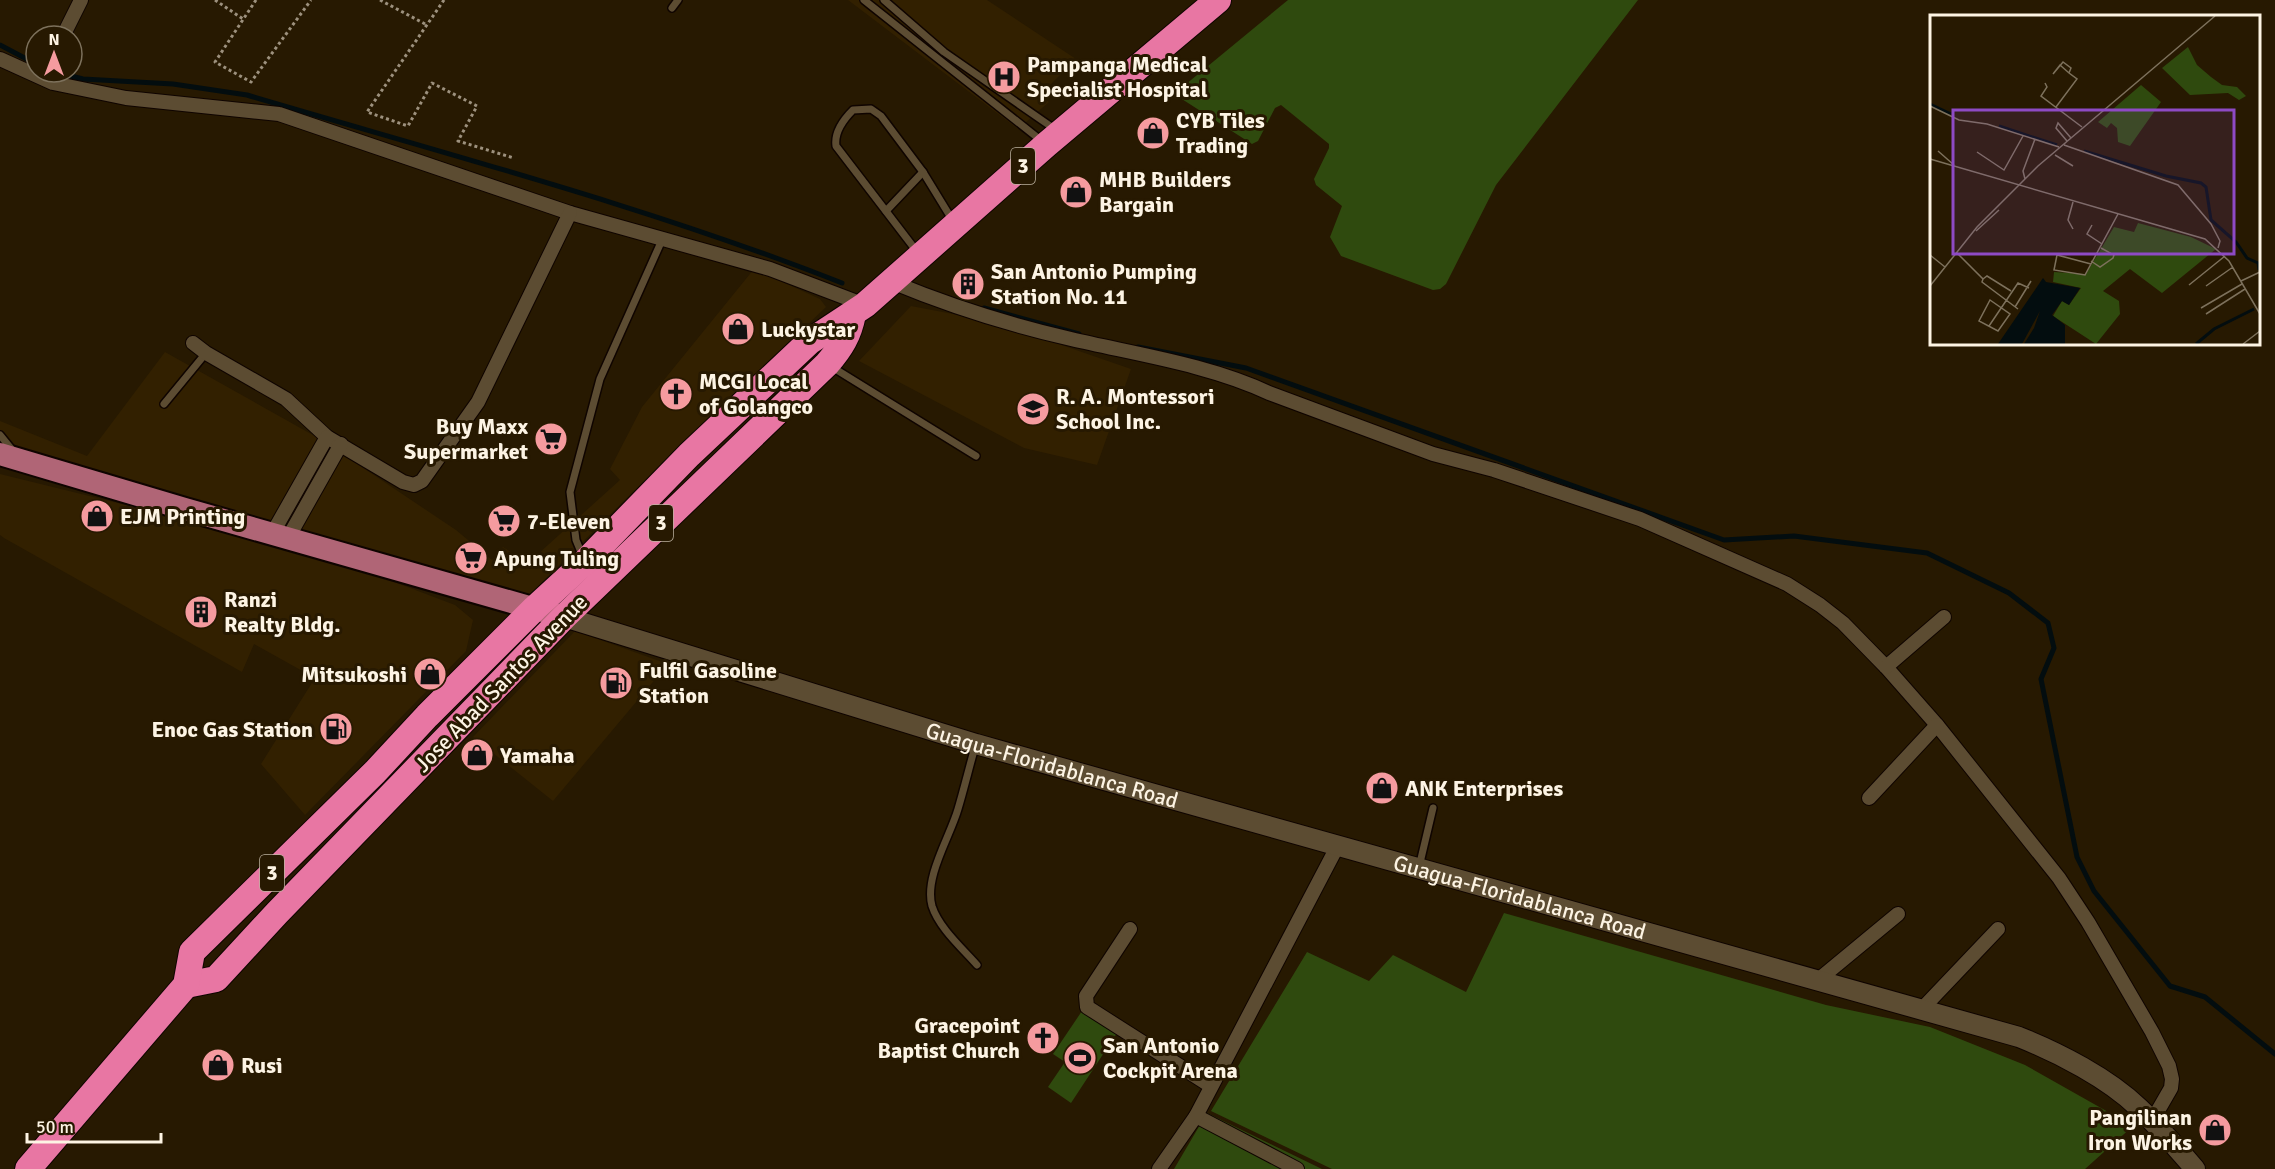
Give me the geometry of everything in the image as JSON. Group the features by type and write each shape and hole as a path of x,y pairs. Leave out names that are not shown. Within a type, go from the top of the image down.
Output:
{"highway":[{"name":"Jose Abad Santos Avenue","path":"859,310 841,348 827,364 564,617 216,980 186,985 192,952 375,772 427,716 535,608 585,562 690,455 809,342 859,310 1054,139 1218,0"},
{"path":"35,1166 186,985"}],"main road":[{"name":"Guagua-Floridablanca Road","path":"10,457 535,608 976,744 2019,1037 2102,1080 2137,1106 2195,1169"}],"street":[{"path":"69,24 81,0"},
{"path":"0,59 24,68"},
{"path":"57,84 126,98 279,114 570,213 770,268 859,310"},
{"path":"193,343 206,353 286,399 327,437 403,482 414,485 422,481 478,402 570,213"},
{"path":"892,282 936,300 1006,322 1166,360 1250,384 1433,453 1494,470 1640,519 1787,584 1820,605 1843,623 1937,725 2059,878 2088,922 2152,1032 2169,1066 2172,1079 2168,1095 2152,1122"},
{"path":"280,536 327,437"},
{"path":"280,536 341,444"},
{"path":"1886,668 1944,617"},
{"path":"1869,798 1937,725"},
{"path":"1159,1169 1196,1116 1337,847"},
{"path":"1817,981 1898,914"},
{"path":"1920,1011 1998,928"},
{"path":"1130,929 1086,996 1087,1007 1211,1086"},
{"path":"1196,1116 1297,1169"}],"lane":[{"path":"672,8 678,0"},
{"path":"864,0 1054,139"},
{"path":"884,0 944,52 1054,139"},
{"path":"921,256 836,146 835,139 846,116 854,110 871,109 878,113 922,172 956,225"},
{"path":"886,211 922,172"},
{"path":"585,562 576,540 570,492 600,379 662,240"},
{"path":"164,404 206,353"},
{"path":"827,364 976,456"},
{"path":"0,435 10,457"},
{"path":"976,744 957,812 929,892 933,908 943,925 977,965"},
{"path":"1419,870 1434,808"}],"path":[{"path":"214,0 243,19"},
{"path":"256,0 215,62 251,81 311,0"},
{"path":"380,0 427,25"},
{"path":"444,0 367,112 408,126 432,83 477,106 458,141 514,158"}],"shaded area":[{"name":"Pampanga Medical Specialist Hospital","path":"848,0 987,0 1076,59 1040,95 1049,102 1018,129"},
{"path":"754,269 820,299 826,307 644,481 523,601 0,450 0,421 87,456 165,352 320,439 456,530 492,560 503,547 528,563 620,480 610,469 642,407"},
{"name":"R. A. Montessori School Inc.","path":"911,306 995,322 1131,369 1097,465 1024,448 859,361"},
{"path":"0,474 264,539 344,563 455,605 473,620 466,651 305,815 261,764 315,678 254,644 242,672 4,538 0,535"},
{"path":"575,631 668,664 553,801 473,737"}],"green space":[{"path":"1288,0 1638,0 1496,185 1446,284 1440,289 1433,290 1341,256 1330,237 1342,206 1316,185 1314,179 1329,144 1281,105 1275,108 1258,141 1252,144 1174,94"},
{"path":"1504,913 1826,1005 1930,1027 2025,1065 2133,1126 2085,1169 1332,1169 1211,1111 1307,952 1369,981 1393,955 1466,992"},
{"name":"San Antonio Cockpit Arena","path":"1084,1008 1119,1030 1071,1103 1048,1087 1065,1062 1053,1054"},
{"path":"1207,1113 1322,1169 1174,1169"}],"waterway":[{"path":"0,45 24,58"},
{"path":"84,79 173,84 247,95 621,206 696,230 842,283"},
{"path":"984,308 1079,334"},
{"path":"1138,347 1246,368 1724,540 1794,536 1927,553 2009,593 2048,623 2054,648 2041,679 2077,857 2094,891 2170,986 2205,997 2275,1054"}],"place":[{"name":"Pampanga Medical Specialist Hospital","path":"1004,77"},
{"name":"CYB Tiles Trading","path":"1153,133"},
{"name":"MHB Builders Bargain","path":"1076,192"},
{"name":"San Antonio Pumping Station No. 11","path":"968,284"},
{"name":"Luckystar","path":"738,329"},
{"name":"MCGI Local of Golangco","path":"676,394"},
{"name":"R. A. Montessori School Inc.","path":"1033,409"},
{"name":"Buy Maxx Supermarket","path":"551,439"},
{"name":"EJM Printing","path":"97,516"},
{"name":"7-Eleven","path":"504,521"},
{"name":"Apung Tuling","path":"471,558"},
{"name":"Ranzi Realty Bldg.","path":"201,612"},
{"name":"Mitsukoshi","path":"430,674"},
{"name":"Fulfil Gasoline Station","path":"616,683"},
{"name":"Enoc Gas Station","path":"336,729"},
{"name":"Yamaha","path":"477,755"},
{"name":"ANK Enterprises","path":"1382,788"},
{"name":"Gracepoint Baptist Church","path":"1043,1038"},
{"name":"San Antonio Cockpit Arena","path":"1080,1058"},
{"name":"Rusi","path":"218,1065"},
{"name":"Pangilinan Iron Works","path":"2215,1130"}]}
